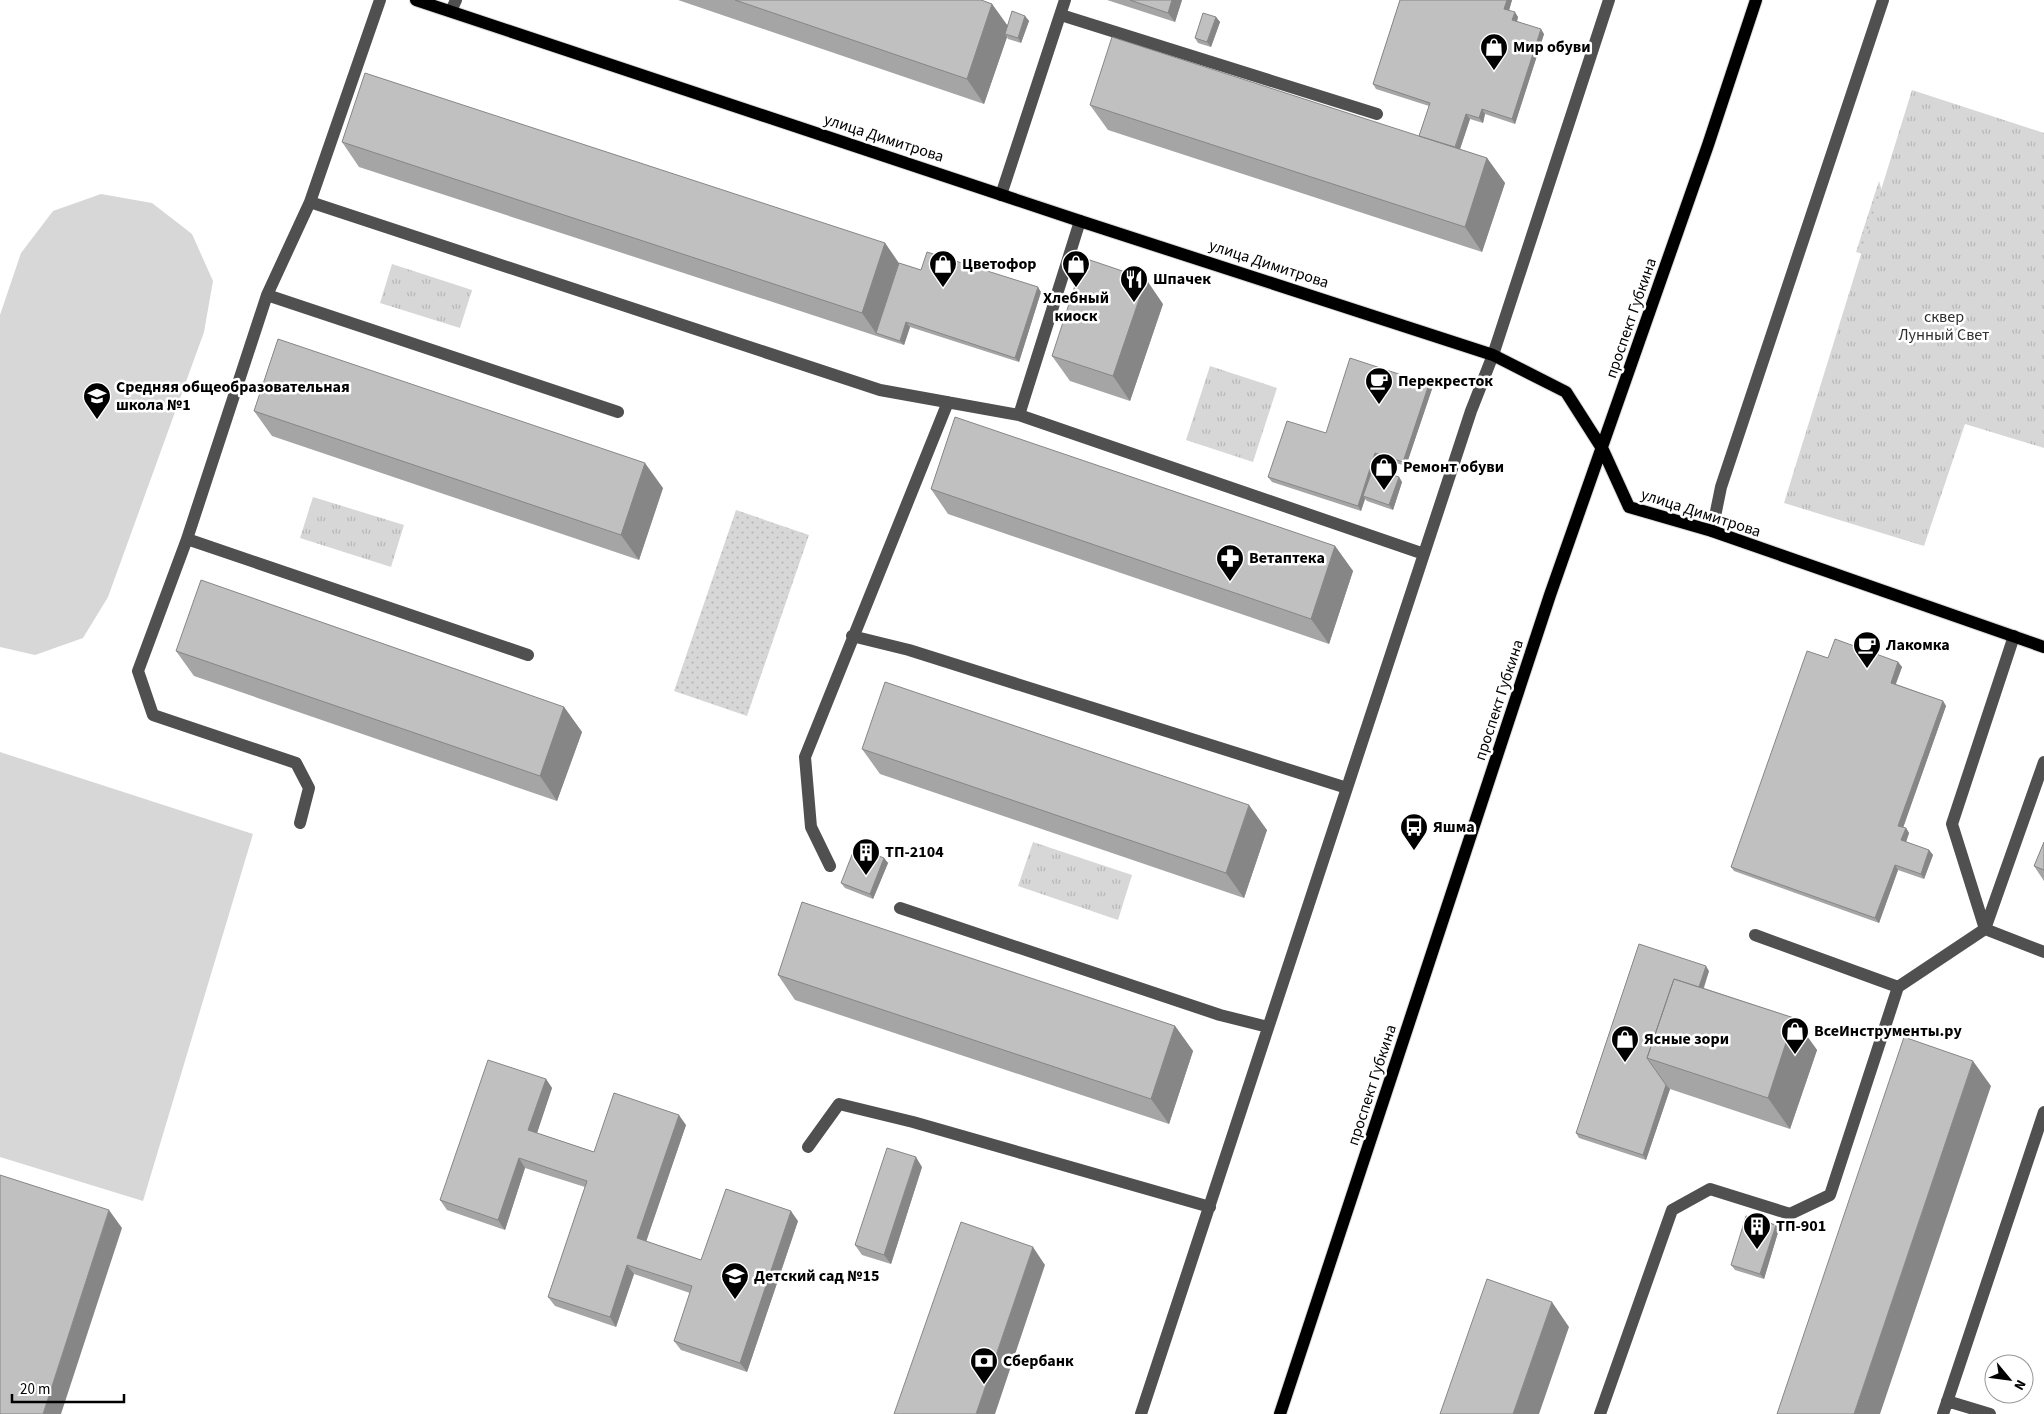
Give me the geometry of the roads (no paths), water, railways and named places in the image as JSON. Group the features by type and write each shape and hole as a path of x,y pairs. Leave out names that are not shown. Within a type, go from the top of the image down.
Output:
{"main road":[{"name":"улица Димитрова","path":"416,0 454,6 1001,195 1494,355 1566,392 1603,450 1629,507 1712,531 2044,647"},
{"name":"проспект Губкина","path":"1280,1414 1550,596 1603,450 1756,0"}],"lane":[{"path":"300,823 309,788 296,763 153,715 138,671 187,538 267,295 310,202 380,0"},
{"path":"1001,195 1065,0"},
{"path":"1141,1414 1471,411 1494,355 1608,0"},
{"path":"1712,531 1721,486 1883,0"},
{"path":"1061,15 1377,114"},
{"path":"310,202 880,390 1019,415 1424,554"},
{"path":"1019,415 1080,221"},
{"path":"267,295 618,412"},
{"path":"830,866 811,827 805,757 852,636 948,402"},
{"path":"187,538 528,655"},
{"path":"852,636 909,650 1347,788"},
{"path":"1986,929 1952,824 2014,636"},
{"path":"1600,1414 1672,1210 1710,1190 1790,1214 1830,1195 1898,987 1986,929 2044,762"},
{"path":"900,908 1220,1015 1268,1028"},
{"path":"1986,929 2044,952"},
{"path":"1755,935 1898,987"},
{"path":"808,1147 839,1104 921,1124 1210,1207"},
{"path":"1943,1414 2044,1112"},
{"path":"1948,1401 1990,1414"}],"place":[{"name":"Мир обуви","path":"1494,71"},
{"name":"Цветофор","path":"943,288"},
{"name":"Хлебный киоск","path":"1076,288"},
{"name":"Шпачек","path":"1134,303"},
{"name":"Перекресток","path":"1379,405"},
{"name":"Средняя общеобразовательная школа №1","path":"97,420"},
{"name":"Ремонт обуви","path":"1384,491"},
{"name":"Ветаптека","path":"1230,582"},
{"name":"Лакомка","path":"1867,669"},
{"name":"Яшма","path":"1414,851"},
{"name":"ТП-2104","path":"866,876"},
{"name":"ВсеИнструменты.ру","path":"1795,1055"},
{"name":"Ясные зори","path":"1625,1063"},
{"name":"ТП-901","path":"1757,1250"},
{"name":"Детский сад №15","path":"735,1300"},
{"name":"Сбербанк","path":"984,1385"}],"park label":[{"name":"сквер Лунный Свет","path":"1944,326"}]}
